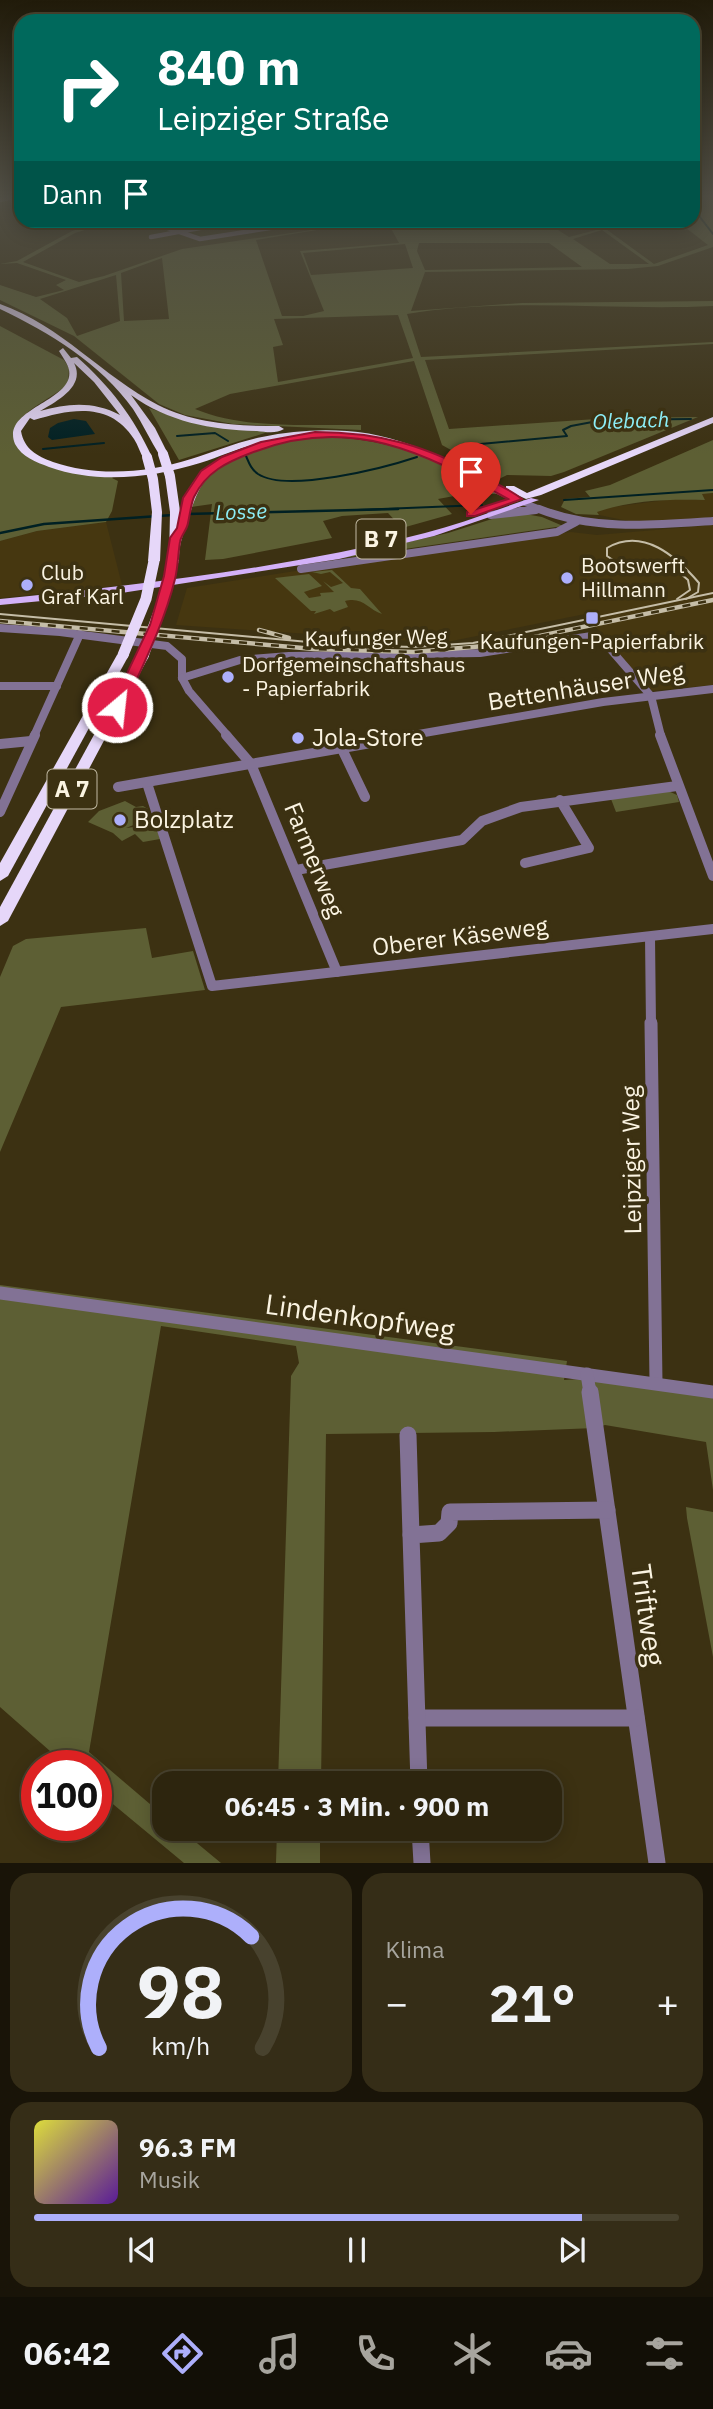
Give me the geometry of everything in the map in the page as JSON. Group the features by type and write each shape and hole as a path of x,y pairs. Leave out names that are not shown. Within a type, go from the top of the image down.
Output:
{"highway":[{"name":"A 7","path":"0,306 64,340 109,375 139,410 163,454 170,476 178,531 162,607 143,656 0,921"},
{"name":"A 7","path":"0,315 63,351 103,386 124,412 147,457 153,479 157,526 154,561 146,599 123,656 0,876"},
{"path":"63,351 73,370 73,380 61,393 24,417 16,431 16,439 24,450 53,465 98,473 149,471 187,464 264,439 337,432 374,437 421,450 526,500"},
{"path":"109,375 155,407 190,419 248,428 376,433 414,442 453,457 506,485 526,500"},
{"path":"140,440 114,414 84,407 39,415 25,423 21,434 28,449 49,461 81,469 119,471 176,464 262,437 337,432"},
{"name":"B 7","path":"526,500 713,420"},
{"name":"B 7","path":"526,500 713,428"},
{"path":"178,531 189,498 205,473 234,455 284,440 337,432"},
{"path":"506,485 528,489 556,486"}],"main road":[{"name":"B 7","path":"0,602 73,597 339,556 491,515 526,500"},
{"name":"B 7","path":"243,571 526,500"}],"street":[{"path":"526,500 543,512"},
{"path":"526,500 565,519"},
{"path":"491,515 522,510 543,512 576,522 615,526 713,521"},
{"path":"301,569 557,532 576,522"},
{"path":"0,628 80,634 167,646 181,656 185,666 182,678 188,691 251,764"},
{"path":"1,810 80,634"},
{"name":"Kaufunger Weg","path":"182,678 240,660 289,656 480,653 598,635 651,696"},
{"path":"0,686 57,686"},
{"name":"Bettenhäuser Weg","path":"118,787 651,696 713,689"},
{"path":"651,696 662,742 677,786 713,876"},
{"path":"0,744 31,741"},
{"path":"342,748 365,797"},
{"name":"Farmerweg","path":"251,764 337,972"},
{"name":"Oberer Käseweg","path":"147,783 212,986 713,929"},
{"path":"296,870 462,840 482,820 560,800 636,794 677,786"},
{"path":"525,863 589,848 560,800"},
{"name":"Leipziger Weg","path":"650,937 656,1382"},
{"name":"Lindenkopfweg","path":"0,1293 713,1392"},
{"name":"Triftweg","path":"587,1374 657,1863"},
{"path":"408,1435 419,1771"},
{"path":"411,1535 439,1533 449,1523 450,1512 607,1510"},
{"path":"417,1718 636,1718"},
{"path":"421,1841 422,1863"}],"shaded area":[{"path":"713,493 713,518 633,522 599,515 596,512 612,507 674,499 705,500 701,494"},
{"path":"106,522 122,585 0,598 0,541 37,531"},
{"path":"713,525 713,685 649,691 585,614 442,643 176,625 187,588 571,532 597,535"}],"green space":[{"path":"64,281 97,281 40,299 67,318 77,336 120,321 117,281 121,281 124,321 169,319 165,281 270,281 282,316 303,316 324,311 312,281 422,281 411,311 522,303 713,301 713,306 521,305 407,314 421,357 713,344 425,360 449,429 611,418 698,417 564,472 551,476 507,475 501,478 442,445 414,361 230,394 195,409 215,416 256,423 361,425 361,430 233,424 185,415 159,404 74,336 0,300 0,285 36,297 64,290 56,285","holes":["398,315 413,358 278,382 273,347 283,345 274,319"]},
{"path":"0,326 64,360 69,368 68,383 20,419 14,437 18,447 52,466 116,474 112,478 118,481 112,511 106,522 37,531 0,541"},
{"path":"149,408 193,423 268,432 179,460"},
{"path":"314,437 388,445 451,469 497,494 465,494 438,499 452,514 402,528 388,513 342,516 323,521 332,538 205,560 212,504 191,507 206,477 229,460 243,454 271,445"},
{"path":"713,440 713,493 702,494 705,500 637,503 597,512 599,515 576,514 561,507 565,499 590,497 585,491 610,485"},
{"path":"514,512 542,517 563,526 329,560 448,533"},
{"path":"332,570 351,588 360,589 382,614 351,600 345,601 348,607 314,614 316,611 311,611 275,578 309,574 322,586 304,592 309,598 321,596 320,593 334,592 323,581 331,587 343,583 330,572 312,572"},
{"path":"666,790 677,795 679,802 616,812 611,799"},
{"path":"125,801 148,809 143,814 146,820 126,828 143,826 149,831 158,831 160,839 143,842 135,834 122,841 113,833 88,822 99,811"},
{"path":"146,928 152,958 193,951 205,990 61,1007 0,1152 0,977 13,946 26,939"},
{"path":"0,1285 567,1361 564,1380 580,1379 713,1397 713,1490 706,1442 605,1425 595,1428 494,1432 326,1434 321,1771 278,1771 291,1376 299,1363 296,1346 161,1326 89,1750 49,1750 0,1707"},
{"path":"686,1507 713,1512 713,1657 687,1518"},
{"path":"112,1772 152,1806 152,1836 112,1803"},
{"path":"157,1841 194,1841 221,1863 184,1863"},
{"path":"277,1841 320,1841 320,1863 276,1863"}],"water":[{"path":"74,419 86,421 95,434 52,440 48,437 50,428"}],"waterway":[{"name":"Olebach","path":"459,446 567,436 563,430 571,426 603,420 691,419"},
{"name":"Olebach","path":"177,436 215,433 228,441"},
{"name":"Olebach","path":"43,449 104,443"},
{"name":"Olebach","path":"246,456 258,474 290,481 336,477 417,457"},
{"name":"Losse","path":"564,500 713,490"},
{"name":"Losse","path":"359,510 482,505"},
{"name":"Losse","path":"359,510 398,509"},
{"name":"Losse","path":"187,514 359,510"},
{"name":"Losse","path":"0,533 44,524 173,515"}],"tram line":[{"path":"677,599 690,590 688,580 681,574 616,562 607,556 607,548 620,542 633,541 658,548 680,563 699,583 698,592 687,598"},
{"path":"687,598 713,593"},
{"path":"0,614 341,645 413,647 473,643 687,598"}],"railway":[{"path":"0,621 314,649 414,652 496,645 713,600"},
{"path":"259,630 289,638"}],"place":[{"name":"Bootswerft Hillmann","path":"567,578"},
{"name":"Club Graf Karl","path":"27,585"},
{"name":"Kaufungen-Papierfabrik","path":"592,618"},
{"name":"Dorfgemeinschaftshaus - Papierfabrik","path":"228,677"},
{"name":"Jola-Store","path":"298,738"},
{"name":"Bolzplatz","path":"120,820"}],"route":[{"path":"117,707 138,668 156,625 170,576 175,538 182,528 194,486 205,473 226,459 264,444 315,435 353,435 397,442 445,460 516,499 471,514"}]}
